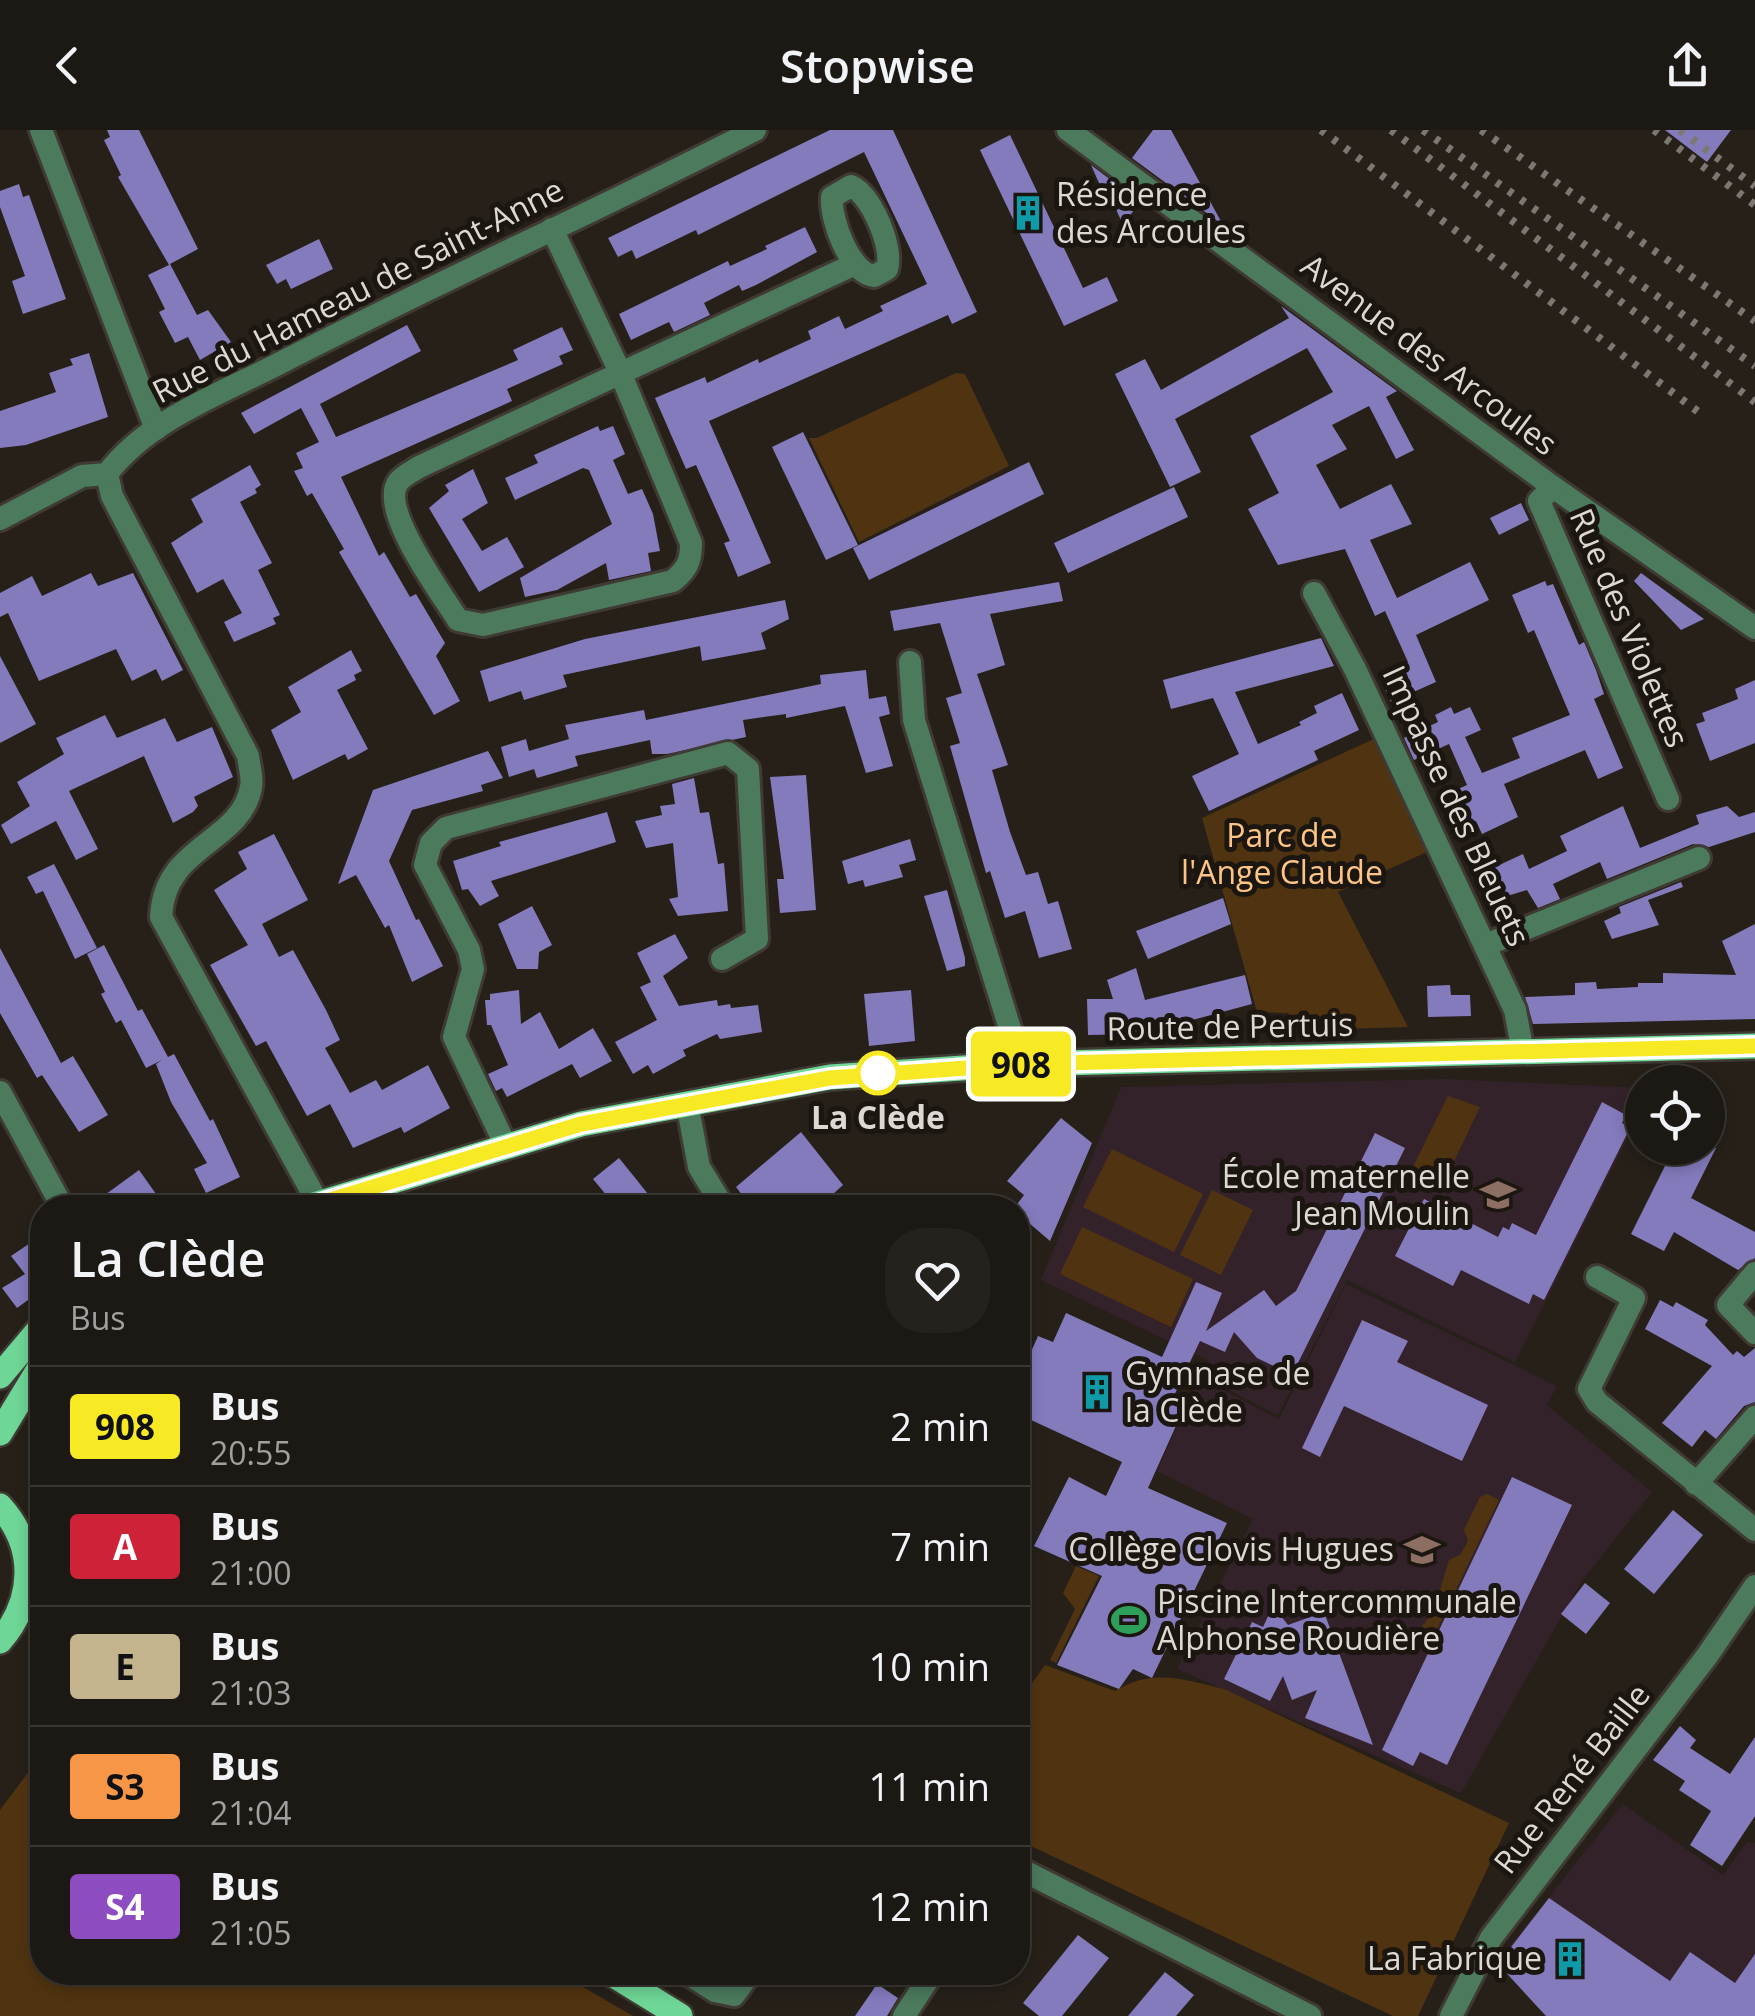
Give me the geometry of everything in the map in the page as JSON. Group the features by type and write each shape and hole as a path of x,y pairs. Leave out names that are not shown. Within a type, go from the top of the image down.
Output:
{"main road":[{"name":"Route de Pertuis","path":"343,1195 505,1144 687,1103 830,1078 1021,1064 1755,1046"},
{"path":"0,1376 30,1340"},
{"path":"0,1433 30,1384"},
{"path":"0,1506 19,1532 28,1560 30,1614 0,1642"},
{"path":"19,1532 30,1538"},
{"path":"629,1985 680,2016"}],"street":[{"path":"41,130 156,429"},
{"name":"Rue du Hameau de Saint-Anne","path":"0,519 82,476 107,474 122,452 156,429 755,130"},
{"name":"Avenue des Arcoules","path":"1068,130 1553,487 1755,628"},
{"path":"552,229 620,372 691,544 686,570 672,581 483,625 458,620 397,519 394,495 399,481 419,467 620,372 854,264"},
{"path":"107,474 112,496 248,756 252,786 240,814 183,862 162,888 162,916 306,1195"},
{"name":"Rue des Violettes","path":"1553,487 1539,501 1668,798"},
{"name":"Impasse des Bleuets","path":"1314,593 1355,669 1516,1010 1523,1052"},
{"path":"910,662 914,720 1021,1064"},
{"path":"505,1144 454,1038 473,969 470,950 425,865 431,843 446,828 728,753 748,769 756,938 722,959"},
{"path":"1486,945 1699,858"},
{"path":"0,1092 7,1120 55,1195"},
{"path":"687,1103 699,1166 712,1195"},
{"path":"1755,1273 1728,1305 1755,1333"},
{"path":"1597,1276 1634,1298 1589,1388 1598,1402 1755,1530"},
{"path":"1696,1484 1755,1417"},
{"name":"Rue René Baille","path":"1451,2016 1491,1938 1707,1656 1755,1586"},
{"path":"1030,1874 1310,2016"},
{"path":"705,1985 734,1995 741,1985"},
{"path":"904,2016 925,1985"}],"shaded area":[{"path":"1445,1079 1625,1087 1625,1143 1515,1362 1347,1280 1278,1415 1201,1376 1208,1360 1041,1280 1121,1087"},
{"name":"Collège Clovis Hugues","path":"1346,1284 1557,1386 1547,1405 1652,1492 1581,1582 1461,1793 1177,1669 1253,1519 1157,1471 1199,1378 1279,1419"},
{"path":"1623,1804 1723,1875 1747,1842 1755,1843 1755,2016 1546,2016 1497,1962"}],"green space":[{"path":"956,373 965,374 1009,466 859,542 809,438 817,438"},
{"name":"Parc de l'Ange Claude","path":"1376,738 1429,851 1338,892 1408,1027 1304,1030 1288,1013 1257,1012 1202,818"},
{"path":"1448,1096 1480,1107 1444,1182 1437,1185 1410,1173"},
{"path":"1112,1149 1203,1194 1174,1252 1083,1207"},
{"path":"1212,1190 1253,1210 1221,1275 1180,1255"},
{"path":"1082,1227 1193,1279 1171,1327 1060,1274"},
{"path":"1487,1494 1499,1500 1429,1646 1415,1635 1434,1611 1449,1560 1460,1555 1468,1541 1464,1530 1480,1497"},
{"path":"1076,1566 1099,1576 1056,1663 1050,1660 1075,1609 1063,1593"},
{"path":"1045,1665 1115,1691 1155,1678 1181,1679 1224,1689 1509,1823 1418,2016 1393,2016 1030,1846 1030,1686"},
{"path":"30,1770 30,1985 580,1985 633,2016 0,2016 0,1810"}],"building":[{"path":"107,130 139,130 198,249 170,264 197,315 208,310 231,342 200,360 188,337 175,343 159,312 165,309 148,275 169,265 118,177 121,175 104,140 110,137"},
{"path":"830,130 893,130 977,312 952,324 948,315 709,421 771,563 738,577 724,543 730,541 696,465 686,469 655,398 705,377 707,383 758,359 759,363 811,339 808,331 839,316 845,329 883,311 880,306 927,284 864,152 698,235 696,230 636,259 632,250 618,257 608,238"},
{"path":"1153,130 1171,130 1223,225 1132,158"},
{"path":"1665,130 1731,130 1707,162"},
{"name":"Résidence des Arcoules","path":"1010,135 1083,288 1107,277 1118,301 1064,326 980,150"},
{"path":"1091,165 1140,202 1123,225 1115,207 1111,210"},
{"path":"19,184 23,197 29,195 66,299 23,314 12,281 25,276 0,207 0,191"},
{"path":"805,227 817,252 756,285 742,291 739,285 704,303 710,315 674,332 669,322 631,340 619,314 728,261 730,266 767,249 765,246"},
{"path":"319,239 333,269 291,289 286,279 277,284 266,265"},
{"path":"1281,306 1397,391 1386,397 1414,450 1396,459 1369,406 1332,425 1347,449 1316,465 1340,509 1391,484 1412,524 1370,540 1397,598 1470,562 1489,600 1416,635 1436,682 1391,702 1384,686 1391,682 1386,672 1408,662 1385,611 1375,616 1345,549 1278,565 1248,509 1279,493 1250,436 1333,392 1307,348 1175,419 1201,472 1170,487 1115,374 1145,359 1161,390 1289,318"},
{"path":"407,325 421,351 320,404 336,437 518,360 513,350 562,327 573,350 559,356 563,364 507,389 512,401 341,477 379,556 384,552 410,597 416,594 445,643 436,656 460,701 434,715 339,552 344,549 312,493 307,496 294,471 303,468 296,453 319,442 301,408 254,434 241,413"},
{"path":"89,353 108,417 26,445 0,448 0,411 56,392 49,373 73,365 70,359"},
{"path":"598,426 600,431 613,426 625,454 613,460 628,494 642,489 653,514 660,551 648,553 651,571 609,580 606,563 557,590 525,597 520,578 612,524 589,470 583,468 515,500 505,478 538,463 534,455"},
{"path":"803,432 858,545 826,560 772,447"},
{"path":"1029,462 1044,494 869,580 853,548"},
{"path":"250,465 261,485 255,489 257,493 240,502 272,563 258,570 280,615 273,618 276,624 234,642 224,622 242,613 223,579 197,593 171,543 203,522 191,499"},
{"path":"473,469 488,503 462,519 482,551 507,537 524,567 479,592 429,508 449,491 445,485"},
{"path":"1174,487 1188,517 1068,573 1054,543"},
{"path":"1521,503 1529,520 1499,535 1490,518"},
{"path":"91,573 98,586 133,573 183,670 162,681 156,669 132,681 116,649 39,681 8,613 0,617 0,593 32,576 42,596"},
{"path":"1641,573 1704,619 1681,630 1634,581"},
{"path":"1545,581 1547,586 1553,584 1579,645 1584,642 1596,670 1604,694 1594,699 1623,768 1598,779 1585,750 1504,784 1518,817 1482,834 1476,821 1454,831 1438,798 1467,785 1449,744 1414,760 1404,738 1438,722 1435,715 1451,707 1454,714 1470,707 1481,730 1465,737 1482,773 1520,758 1512,738 1570,715 1534,630 1528,633 1512,595"},
{"path":"1059,582 1063,601 990,614 1005,665 977,674 1008,765 992,770 1010,832 1026,875 1038,872 1048,904 1058,901 1072,949 1039,958 1025,911 1005,918 990,871 986,873 950,746 960,743 946,698 962,693 940,623 894,631 890,611"},
{"path":"785,600 789,619 761,633 766,649 702,661 700,646 563,675 567,687 524,700 521,691 489,702 480,671 585,639"},
{"path":"1321,638 1334,666 1235,692 1258,744 1301,725 1299,722 1317,713 1314,706 1342,693 1359,730 1314,751 1318,760 1209,811 1192,776 1239,754 1213,698 1171,709 1163,680"},
{"path":"351,650 362,671 354,675 356,680 337,690 368,749 348,760 345,754 293,780 271,730 301,712 288,687"},
{"path":"0,656 36,724 0,743"},
{"path":"866,670 869,699 886,696 890,714 879,717 893,766 866,773 845,706 786,718 786,714 743,720 746,737 667,754 652,754 650,740 575,756 578,766 537,778 534,769 509,777 501,747 526,739 529,751 569,739 565,725 644,710 646,720 821,684 820,675"},
{"path":"1755,680 1755,743 1710,761 1696,724 1705,721 1702,713 1738,699 1735,689"},
{"path":"105,715 117,738 165,718 177,742 212,727 233,777 194,797 198,806 173,823 144,756 69,791 98,849 76,860 56,821 11,844 1,825 30,806 17,782 64,754 56,738"},
{"path":"488,751 503,778 481,785 483,791 412,810 389,861 443,966 412,982 389,925 385,928 356,875 338,884 373,790"},
{"path":"806,775 816,910 780,913 777,879 784,879 770,777"},
{"path":"694,778 700,813 709,812 718,864 724,863 728,911 678,916 669,899 678,897 673,843 646,848 635,821 662,815 660,806 675,804 672,784"},
{"path":"1623,806 1640,848 1699,824 1696,815 1727,806 1739,817 1755,812 1755,832 1709,847 1693,844 1607,879 1600,862 1553,884 1560,899 1538,908 1527,890 1494,900 1482,873 1523,854 1529,869 1567,851 1560,836"},
{"path":"607,812 616,842 491,881 499,896 480,906 468,889 462,890 453,861 501,846 499,842"},
{"path":"274,834 308,900 262,924 279,957 293,950 326,1010 340,1040 325,1048 350,1093 376,1080 382,1090 428,1065 450,1108 404,1133 401,1127 353,1148 330,1104 307,1116 266,1041 256,1046 210,965 248,945 214,890 247,869 238,852"},
{"path":"910,839 916,860 899,865 903,877 865,887 863,880 848,884 842,861"},
{"path":"54,864 97,948 75,959 43,891 36,894 27,877"},
{"path":"1681,882 1683,887 1648,900 1659,925 1612,939 1604,921 1621,913 1619,907"},
{"path":"947,890 965,966 947,971 924,896"},
{"path":"1223,898 1231,924 1148,959 1136,931"},
{"path":"532,906 552,945 539,952 538,969 517,969 498,924"},
{"path":"1755,924 1755,1019 1533,1024 1525,997 1575,995 1575,983 1596,982 1597,989 1638,987 1638,983 1663,983 1663,973 1736,975 1722,941"},
{"path":"675,934 688,958 663,976 679,1006 717,1000 718,1006 730,1004 731,1008 758,1005 762,1032 720,1039 717,1034 683,1050 686,1056 653,1074 648,1065 633,1074 615,1042 657,1020 640,987 651,982 637,953"},
{"path":"104,945 138,1011 142,1009 168,1057 174,1054 210,1121 213,1119 240,1177 206,1193 194,1169 207,1163 171,1102 156,1064 162,1060 146,1068 121,1020 116,1023 101,994 105,992 87,954"},
{"path":"0,948 61,1063 73,1056 108,1115 79,1132 42,1075 37,1078 0,1013"},
{"path":"1136,968 1145,1000 1245,975 1252,1004 1140,1034 1088,1035 1087,999 1113,999 1107,980"},
{"path":"1450,985 1451,995 1470,995 1471,1016 1428,1017 1427,986"},
{"path":"519,990 521,1024 540,1012 559,1049 593,1028 612,1061 580,1078 572,1064 507,1097 502,1088 496,1091 488,1074 508,1065 491,1025 487,1025 485,1000 490,1000 490,994"},
{"path":"911,990 915,1041 869,1046 864,994"},
{"path":"1602,1102 1625,1114 1622,1123 1625,1138 1544,1300 1533,1294 1529,1304 1461,1270 1453,1286 1395,1256 1424,1199 1498,1237 1503,1227 1509,1230 1512,1223 1536,1235"},
{"path":"1061,1118 1092,1143 1050,1241 1030,1224 1030,1195 1024,1195 1007,1181"},
{"path":"801,1132 843,1185 832,1195 742,1195 736,1187"},
{"path":"1375,1133 1405,1148 1292,1375 1257,1358 1234,1332 1225,1352 1200,1341 1171,1402 1184,1408 1148,1488 1227,1523 1152,1678 1133,1669 1119,1689 1057,1665 1102,1576 1034,1546 1069,1477 1106,1496 1122,1462 1030,1420 1030,1354 1038,1336 1053,1342 1066,1313 1162,1357 1196,1282 1222,1293 1206,1331 1264,1290 1276,1306 1296,1291"},
{"path":"619,1158 649,1195 606,1195 593,1179"},
{"path":"1666,1165 1708,1165 1691,1198 1755,1232 1755,1258 1738,1270 1674,1232 1664,1251 1631,1234"},
{"path":"139,1170 157,1195 105,1195"},
{"path":"30,1243 30,1299 17,1308 2,1288 25,1274 11,1256"},
{"path":"1660,1300 1673,1307 1676,1302 1708,1320 1705,1325 1733,1355 1737,1351 1744,1357 1755,1348 1755,1402 1744,1406 1716,1439 1705,1430 1692,1447 1662,1423 1712,1366 1645,1329"},
{"path":"1362,1320 1408,1341 1397,1362 1488,1405 1462,1461 1344,1406 1320,1457 1302,1448"},
{"path":"1512,1477 1572,1505 1447,1765 1420,1752 1413,1766 1382,1750"},
{"path":"1673,1510 1703,1535 1654,1594 1624,1569"},
{"path":"1585,1583 1610,1603 1586,1634 1561,1614"},
{"path":"1273,1606 1288,1625 1324,1612 1373,1745 1305,1718 1317,1690 1292,1700 1283,1676 1270,1701 1224,1679 1252,1622 1263,1627"},
{"path":"1680,1726 1696,1740 1690,1748 1730,1774 1755,1737 1755,1816 1722,1866 1690,1845 1711,1811 1679,1790 1685,1781 1653,1760"},
{"name":"La Fabrique","path":"1549,1898 1670,1981 1690,1952 1735,1983 1755,1954 1755,2016 1546,2016 1498,1964"},
{"path":"1078,1935 1109,1958 1062,2016 1039,2016 1023,2003"},
{"path":"1165,1972 1194,1995 1176,2016 1128,2016"},
{"path":"876,1985 898,1998 887,2016 855,2016"}],"railway":[{"path":"1321,130 1704,416"},
{"path":"1391,130 1755,402"},
{"path":"1423,130 1755,366"},
{"path":"1481,130 1755,321"},
{"path":"1654,130 1755,205"},
{"path":"1680,130 1755,186"}],"bus line":[{"name":"908","path":"345,1195 581,1124 788,1083 878,1072 1021,1064 1755,1046"}],"place":[{"name":"Résidence des Arcoules","path":"1028,213"},
{"name":"La Clède","path":"878,1073"},
{"name":"École maternelle Jean Moulin","path":"1498,1195"},
{"name":"Gymnase de la Clède","path":"1097,1392"},
{"name":"Collège Clovis Hugues","path":"1422,1550"},
{"name":"Piscine Intercommunale Alphonse Roudière","path":"1129,1620"},
{"name":"La Fabrique","path":"1570,1959"}]}
